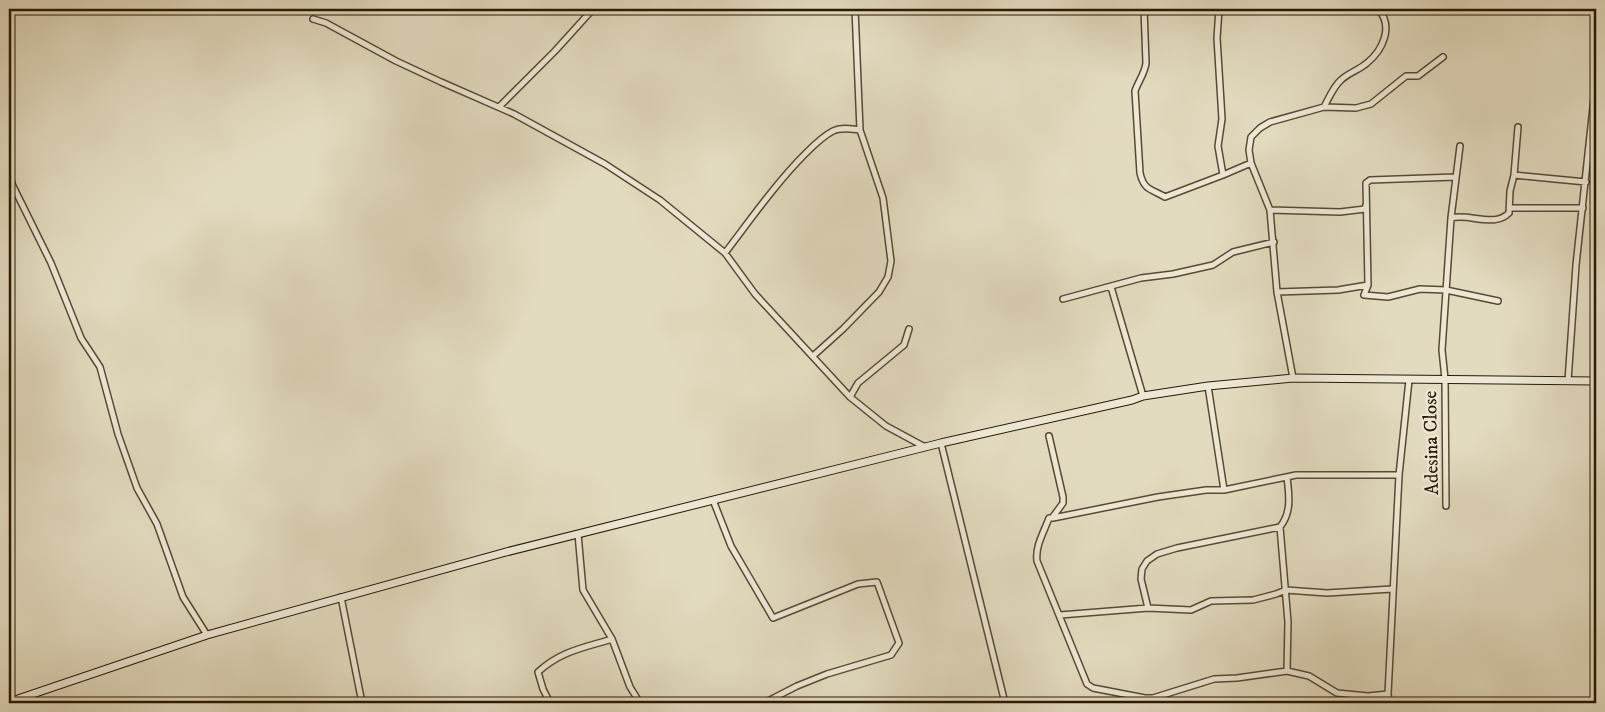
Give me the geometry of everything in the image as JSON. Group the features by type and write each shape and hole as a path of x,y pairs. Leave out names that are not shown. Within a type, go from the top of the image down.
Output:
{"main road":[{"path":"9,702 207,635 341,596 578,534 941,443 1143,396 1208,386 1293,378 1596,381"}],"street":[{"path":"499,107 555,51 592,9"},
{"path":"813,356 843,329 879,292 888,277 891,261 884,198 860,130 855,9"},
{"path":"1144,9 1146,68 1135,92 1142,181 1151,191 1156,191 1165,196 1251,163"},
{"path":"1219,9 1217,38 1222,119 1218,146 1223,175"},
{"path":"1324,107 1341,80 1367,64 1376,54 1387,29 1384,14 1378,9"},
{"path":"1595,9 1596,17"},
{"path":"313,19 326,23 414,70 499,107 605,164 660,200 725,253 755,294 850,397 886,426 925,447"},
{"path":"1293,378 1278,292 1270,210 1251,163 1249,150 1251,137 1270,122 1324,107 1356,108 1371,104 1406,76 1418,76 1443,57"},
{"path":"1568,381 1576,265 1596,80"},
{"path":"1451,218 1460,216 1495,220 1504,218 1509,213 1518,127"},
{"path":"725,253 775,189 820,140 834,131 846,128 860,130"},
{"name":"Adesina Close","path":"1446,506 1445,379 1442,350 1451,218 1460,146"},
{"path":"1514,175 1586,182"},
{"path":"9,176 51,263 82,338 100,367 118,434 136,488 157,524 183,597 207,635"},
{"path":"1455,177 1370,180 1366,183 1368,286 1364,295 1388,297 1420,289 1446,290 1498,301"},
{"path":"1270,210 1355,211 1365,209 1367,204"},
{"path":"1510,208 1583,208"},
{"path":"1063,299 1140,278 1173,274 1213,265 1233,252 1274,242"},
{"path":"1278,292 1338,290 1368,286"},
{"path":"1111,287 1143,396"},
{"path":"850,397 858,383 904,345 909,329"},
{"path":"1389,703 1392,589 1399,475 1410,380"},
{"path":"1208,386 1224,490"},
{"path":"1049,436 1063,498 1062,503 1052,518 1049,518 1036,554 1037,561 1087,684 1093,688 1153,698 1214,679 1237,678 1287,671 1308,676 1337,693 1368,696 1388,694"},
{"path":"941,443 1005,703"},
{"path":"1052,518 1158,497 1206,490 1224,490 1296,475 1399,475"},
{"path":"1148,608 1141,579 1142,569 1148,561 1158,554 1177,548 1280,527 1286,520 1289,511 1290,495 1287,477"},
{"path":"713,500 731,546 773,618 858,584 877,582 899,643 890,655 827,674 797,686 764,703"},
{"path":"1280,527 1288,622 1287,671"},
{"path":"578,534 583,590 612,639 630,687 640,703"},
{"path":"1060,615 1148,608 1191,610 1211,601 1253,600 1286,590 1327,593 1392,589"},
{"path":"341,596 362,703"},
{"path":"550,703 543,690 538,672 563,654 612,639"}]}
